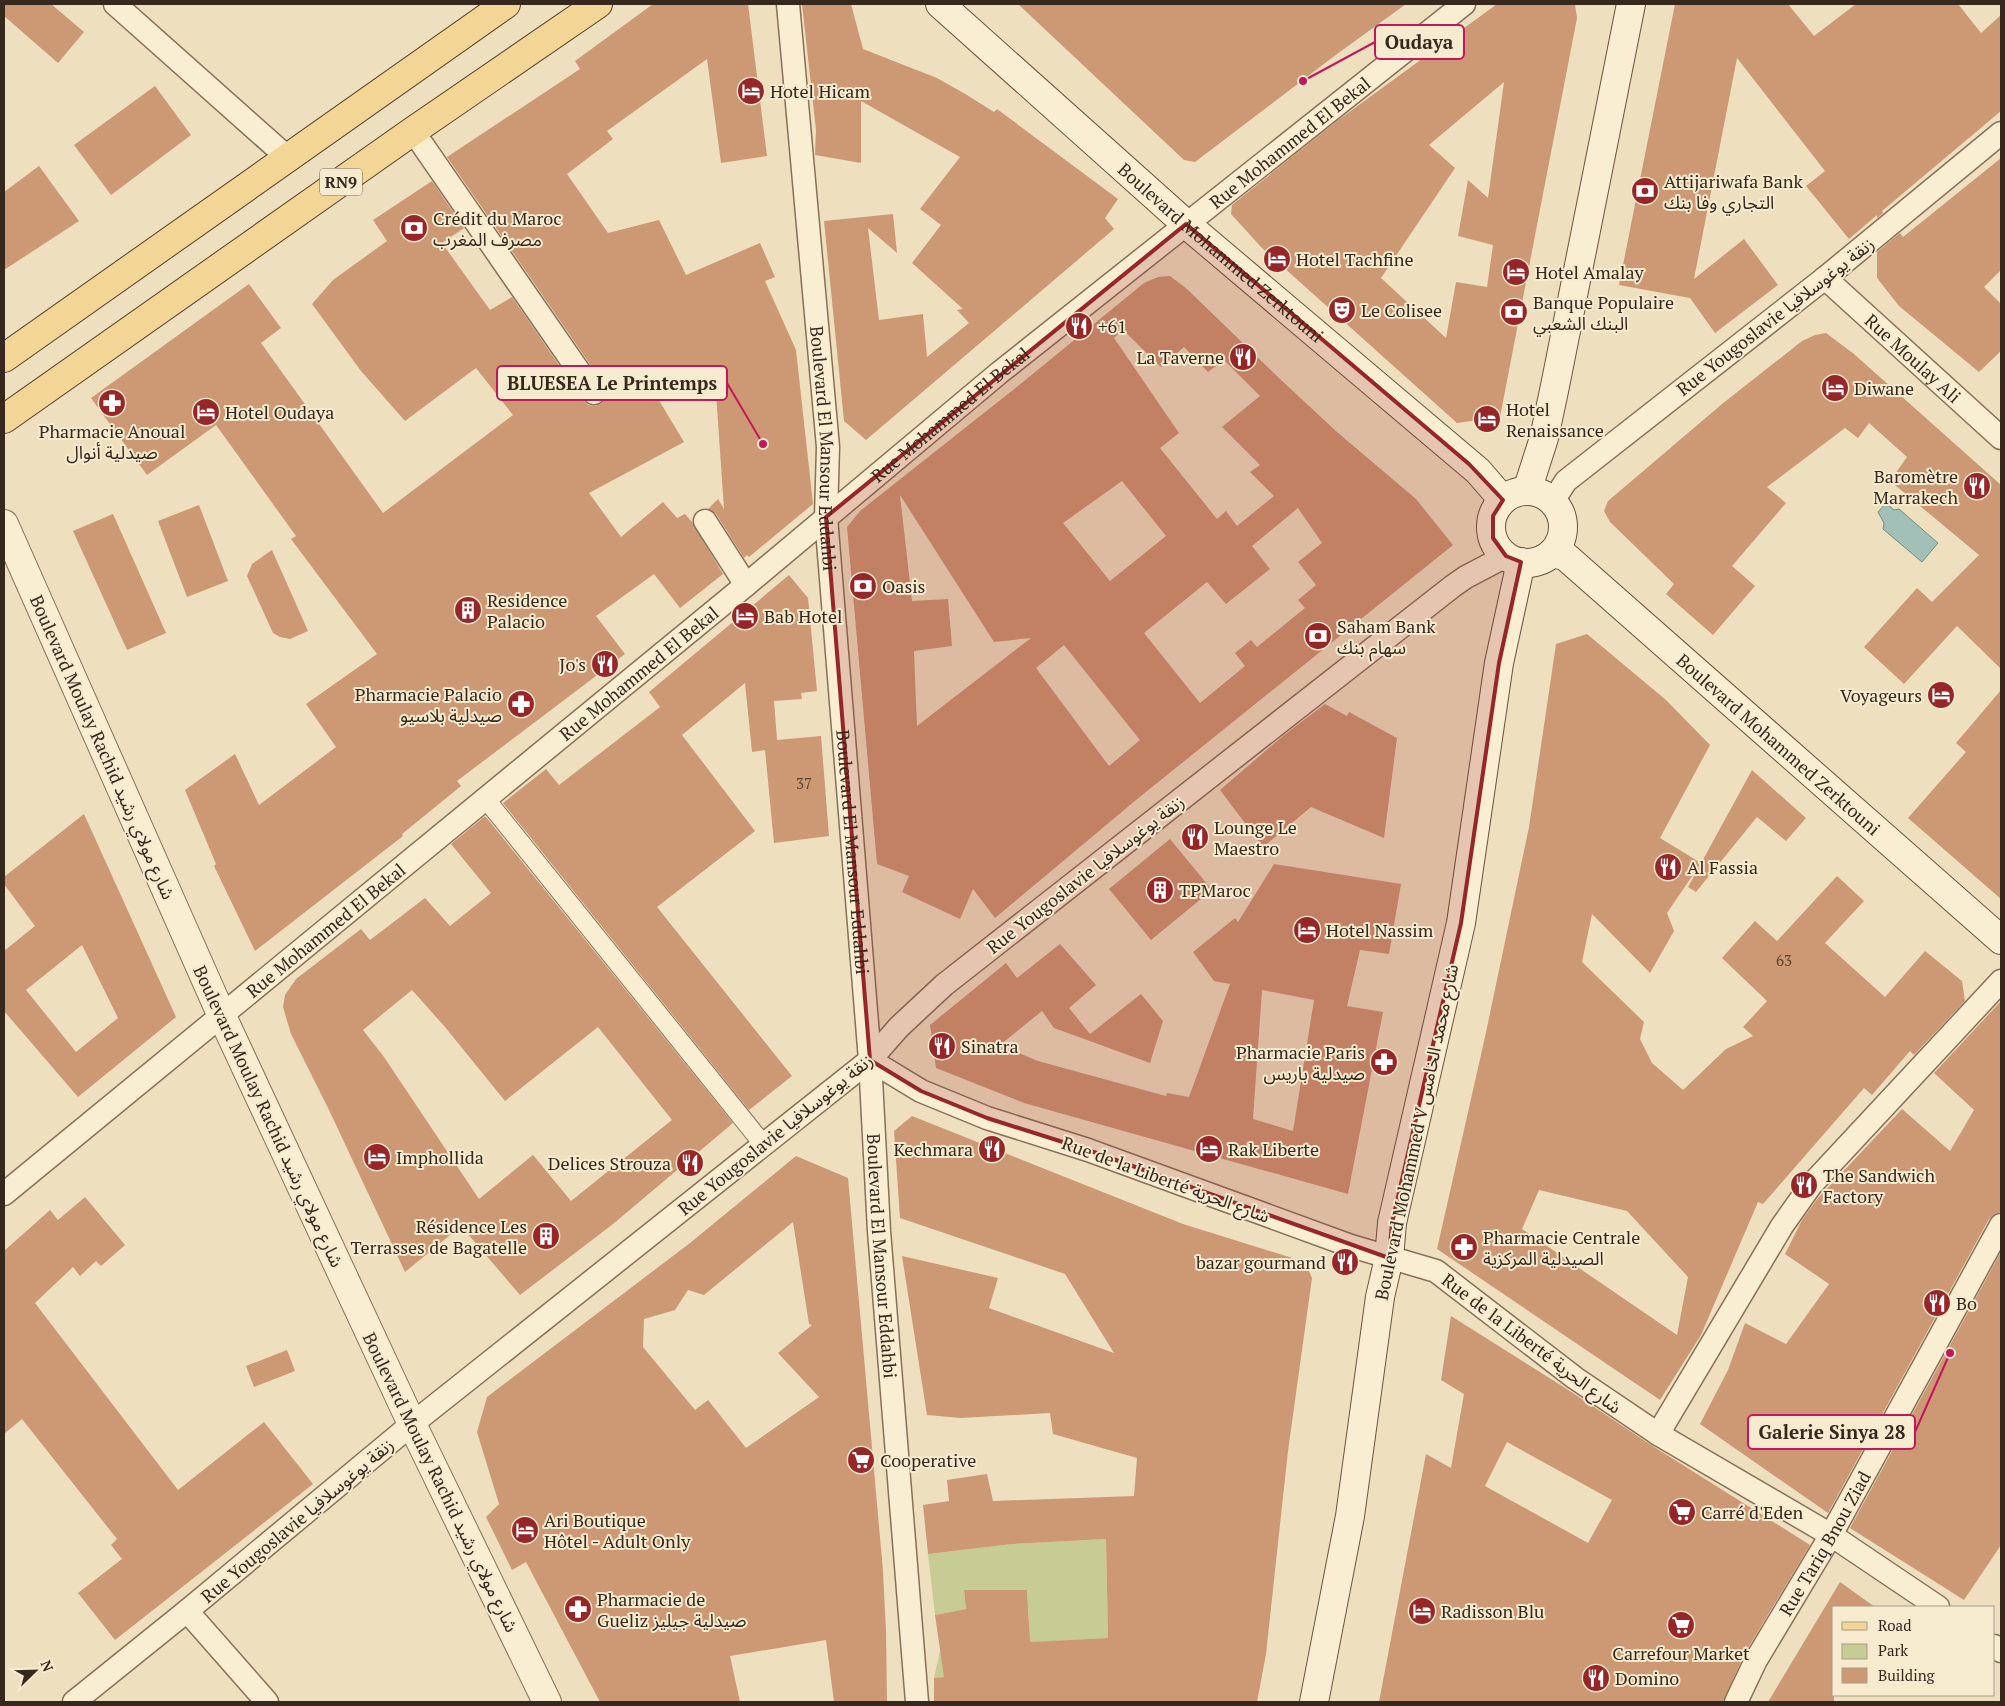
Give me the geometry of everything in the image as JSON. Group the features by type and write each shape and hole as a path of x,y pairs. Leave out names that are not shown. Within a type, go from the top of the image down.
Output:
{"main road":[{"path":"4,358 286,157 506,4"},
{"name":"RN9","path":"4,419 413,131 598,4"},
{"name":"Boulevard Mohammed Zerktouni","path":"940,4 1186,224 1478,471 1515,496"},
{"path":"1515,496 1545,495 1553,501 1562,518 1563,527 1558,545 1552,552 1538,561 1514,559 1496,543 1491,527 1493,516 1515,496 1544,438 1631,4"},
{"name":"Boulevard Moulay Rachid شارع مولاي رشيد","path":"4,524 221,1014 412,1424 547,1702"},
{"name":"Boulevard Mohammed Zerktouni","path":"1552,552 1565,556 2001,940"},
{"name":"Boulevard Mohammed V شارع محمد الخامس","path":"1314,1702 1350,1516 1380,1297 1389,1258 1392,1223 1461,923 1514,559"}],"street":[{"path":"115,4 286,157"},
{"name":"Boulevard El Mansour Eddahbi","path":"788,4 828,447 826,517 870,1060 879,1231 917,1702"},
{"name":"Rue Mohammed El Bekal","path":"4,1194 746,585 999,373 1464,4"},
{"path":"413,131 594,393"},
{"name":"Rue Yougoslavie زنقة يوغوسلافيا","path":"1553,501 1566,481 1825,278 2001,133"},
{"name":"Rue Moulay Ali","path":"1825,278 2001,438"},
{"path":"705,521 746,585"},
{"name":"Rue Yougoslavie زنقة يوغوسلافيا","path":"74,1702 412,1424 870,1060 899,1027 944,985 1453,586 1466,577 1514,559"},
{"path":"485,798 762,1144"},
{"path":"1658,1434 1782,1226 1811,1184 2001,981"},
{"name":"Rue de la Liberté شارع الحرية","path":"870,1060 921,1091 987,1118 1088,1150 1389,1258 1436,1271 1575,1378 1658,1434 1832,1535 1937,1606"},
{"name":"Rue Tariq Bnou Ziad","path":"1736,1702 1756,1660 1832,1535 2001,1225"},
{"path":"187,1611 267,1702"}],"highlighted area":[{"path":"1186,224 1469,464 1503,500 1493,516 1493,538 1506,556 1521,562 1499,663 1461,923 1392,1223 1389,1258 1088,1150 987,1118 921,1091 870,1060 826,517"}],"green space":[{"path":"1106,1539 1108,1638 1034,1642 1027,1668 934,1678 940,1651 1009,1637 1029,1621 1027,1590 964,1590 966,1609 935,1615 928,1554 1013,1544"}],"water":[{"path":"1886,503 1894,510 1899,509 1938,543 1922,562 1883,529 1884,523 1878,512"}],"building":[{"path":"4,4 51,4 84,32 58,63 4,16"},
{"path":"653,4 748,4 767,156 721,163 707,59 607,131 613,139 567,174 608,233 659,220 686,275 760,243 775,277 765,281 796,350 813,504 749,557 747,555 744,558 716,514 708,509 718,499 724,509 716,393 651,387 684,442 589,493 621,537 663,502 677,518 685,514 692,522 723,574 680,608 654,574 596,616 625,654 457,781 461,786 402,834 403,836 255,951 214,866 216,864 185,790 235,754 259,805 336,747 306,704 377,654 291,539 296,536 216,425 147,475 91,398 249,284 281,328 261,343 383,513 513,415 476,368 405,421 361,371 312,304 333,280 387,241 373,220 432,181 464,228 442,243 490,310 512,297 583,400 588,405 595,406 602,403 606,399 607,392 605,386 447,157 580,69 575,61"},
{"path":"802,4 851,4 863,49 937,78 994,112 997,109 1118,199 1105,218 1114,229 866,440 844,421 824,221 893,214 897,253 868,228 879,320 923,314 927,357 969,323 957,310 963,309 912,263 941,225 920,209 960,157 861,101 861,163 815,155 816,130"},
{"path":"1018,4 1406,4 1195,162 1184,160"},
{"path":"1497,4 1575,4 1577,18 1500,417 1457,423 1262,248 1231,214 1232,205 1337,121","holes":["1504,82 1488,198 1468,180 1458,236 1493,245 1487,287 1456,282 1446,338 1381,278 1455,168 1429,145"]},
{"path":"1675,4 1788,4 1814,36 1856,4 1958,4 1981,33 2001,15 2001,111 1882,211 1883,213 1877,218 1877,215 1849,239 1806,186 1825,171 1737,58 1694,279 1744,239 1778,285 1715,333 1690,298 1619,285"},
{"path":"155,86 191,135 111,195 74,145"},
{"path":"2001,158 2001,270 1984,287 2001,304 2001,351 1979,372 1899,306 1877,278 1877,252 1900,233 1903,237"},
{"path":"39,166 79,221 4,270 4,192"},
{"path":"1170,276 1187,289 1337,432 1416,499 1453,545 1136,800 995,918 973,889 960,919 902,892 909,876 877,864 847,527 860,511 1144,283 1158,277","holes":["1123,330 1161,367 1184,347 1208,372 1224,360 1260,396 1222,427 1260,465 1250,472 1274,496 1237,526 1226,511 1217,519 1160,448 1179,433 1114,338","1122,481 1166,536 1110,581 1063,523","900,495 994,642 1031,638 917,726 914,651 952,646 948,599 912,601","1298,508 1322,543 1298,562 1316,585 1298,600 1305,608 1257,647 1251,640 1235,653 1245,666 1200,703 1144,633 1207,582 1226,604 1270,569 1252,546","1064,645 1140,740 1109,766 1036,668"]},
{"path":"1826,333 1854,354 2001,485 2001,669 1957,626 1904,684 1864,647 1917,588 1932,602 1979,555 1890,481 1907,457 1869,423 1858,438 1845,428 1767,487 1786,503 1732,566 1755,586 1713,635 1666,594 1674,584 1610,522 1604,511 1608,501 1722,404 1802,341 1815,335"},
{"path":"199,505 228,581 187,597 158,521"},
{"path":"113,514 166,633 127,650 73,531"},
{"path":"272,550 308,631 290,639 273,633 247,576 252,564"},
{"path":"789,575 808,598 817,691 801,693 802,699 774,701 777,740 821,736 829,836 774,843 765,750 752,752 745,683 682,735 755,831 657,907 792,1076 749,1110 503,803 546,769 559,785 660,707 649,692"},
{"path":"1587,634 1666,700 1710,745 1660,838 1701,863 1667,913 1674,931 1650,973 1592,914 1582,962 1644,1022 1640,1039 1652,1063 1683,1090 1726,1049 1753,1036 1743,1027 1767,1001 1722,958 1755,921 1777,941 1837,876 1864,901 1825,943 1885,997 1925,951 1962,981 1965,1001 1914,1055 1910,1051 1872,1095 1864,1088 1763,1204 1758,1202 1701,1335 1660,1400 1437,1249 1485,1037 1529,827 1556,644","holes":["1539,1190 1627,1211 1688,1277 1677,1335 1522,1229"]},
{"path":"2001,690 2001,899 1908,818 1966,752 1956,743"},
{"path":"1325,704 1347,716 1349,712 1397,738 1384,838 1311,807 1263,847 1220,790 1284,735"},
{"path":"1752,770 1806,818 1786,841 1757,817 1696,892 1688,887"},
{"path":"84,814 176,1017 78,1097 4,1011 4,951 35,926 4,884 4,877","holes":["82,945 118,1018 76,1052 26,990"]},
{"path":"486,817 733,1123 613,1224 520,1295 461,1226 405,1272 291,1034 283,1007 285,995 296,979 361,929 370,940 425,898 450,926 491,893 451,844","holes":["412,990 445,1027 505,1101 598,1027 672,1120 571,1201 533,1155 479,1199 384,1057 363,1030"]},
{"name":"TPMaroc","path":"1170,839 1212,890 1151,940 1109,889"},
{"path":"1274,864 1401,884 1389,954 1360,950 1347,1006 1383,1012 1348,1194 1024,1103 936,1068 930,1025 1006,963 1017,978 1060,944 1096,985 1069,1008 1090,1034 1141,994 1163,1021 1150,1063 1054,1028 1042,1011 1000,1045 1038,1061 1166,1096 1167,1093 1189,1097 1230,984 1214,981 1193,952 1235,918 1238,922","holes":["1262,990 1314,1000 1293,1131 1253,1119"]},
{"path":"2001,1001 2001,1212 1989,1219 1828,1513 1700,1424 1728,1370 1745,1323 1786,1344 1829,1284 1785,1254 1802,1220 1818,1198 1902,1109 1950,1151 1974,1110 1934,1073"},
{"path":"912,1116 1183,1224 1305,1262 1312,1278 1288,1451 1266,1654 1257,1702 934,1702 934,1678 944,1677 935,1615 966,1609 964,1590 1027,1590 1030,1642 1108,1638 1106,1539 1013,1544 928,1554 923,1505 949,1501 947,1480 987,1474 993,1501 1134,1496 1137,1458 1053,1434 1050,1413 961,1418 927,1415 902,1256 998,1278 989,1308 1114,1353 1065,1274 900,1218 894,1131"},
{"path":"796,1156 848,1178 883,1571 887,1702 834,1702 826,1640 730,1656 740,1702 600,1702 526,1562 512,1570 486,1517 499,1504 477,1432 487,1397 690,1243","holes":["793,1222 809,1324 812,1325 778,1353 819,1397 746,1448 708,1400 695,1410 643,1347 644,1319 675,1310 688,1290 704,1295"]},
{"path":"85,1197 125,1245 101,1266 96,1261 80,1276 73,1267 35,1303 178,1490 264,1422 313,1484 115,1640 78,1593 122,1559 111,1545 117,1539 22,1419 4,1434 4,1251 50,1210 58,1220"},
{"path":"2001,1252 2001,1545 1964,1600 1850,1528"},
{"name":"Carré d'Eden","path":"1451,1316 1810,1545 1745,1653 1723,1702 1379,1702 1426,1454 1451,1468 1464,1394 1441,1380","holes":["1507,1442 1612,1500 1588,1543 1485,1486"]},
{"path":"287,1350 295,1371 254,1387 246,1366"},
{"path":"1840,1582 1874,1606 1832,1606 1832,1696 1834,1696 1834,1702 1768,1702"}],"place":[{"name":"Oudaya","path":"1303,81"},
{"name":"Hotel Hicam","path":"751,91"},
{"name":"Attijariwafa Bank التجاري وفا بنك","path":"1645,191"},
{"name":"Crédit du Maroc مصرف المغرب","path":"414,228"},
{"name":"Hotel Tachfine","path":"1277,259"},
{"name":"Hotel Amalay","path":"1516,272"},
{"name":"Le Colisee","path":"1342,310"},
{"name":"Banque Populaire البنك الشعبي","path":"1514,312"},
{"name":"+61","path":"1079,326"},
{"name":"La Taverne","path":"1243,357"},
{"name":"Diwane","path":"1835,388"},
{"name":"Pharmacie Anoual صيدلية أنوال","path":"112,403"},
{"name":"Hotel Oudaya","path":"206,412"},
{"name":"Hotel Renaissance","path":"1487,419"},
{"name":"BLUESEA Le Printemps","path":"763,444"},
{"name":"Baromètre Marrakech","path":"1977,486"},
{"name":"Oasis","path":"863,586"},
{"name":"Residence Palacio","path":"468,610"},
{"name":"Bab Hotel","path":"745,616"},
{"name":"Saham Bank سهام بنك","path":"1318,636"},
{"name":"Jo's","path":"605,664"},
{"name":"Voyageurs","path":"1941,695"},
{"name":"Pharmacie Palacio صيدلية بلاسيو","path":"521,704"},
{"name":"Lounge Le Maestro","path":"1195,837"},
{"name":"Al Fassia","path":"1668,867"},
{"name":"TPMaroc","path":"1160,890"},
{"name":"Hotel Nassim","path":"1307,930"},
{"name":"Sinatra","path":"942,1046"},
{"name":"Pharmacie Paris صيدلية باريس","path":"1384,1062"},
{"name":"Kechmara","path":"992,1149"},
{"name":"Rak Liberte","path":"1209,1149"},
{"name":"Imphollida","path":"377,1157"},
{"name":"Delices Strouza","path":"690,1163"},
{"name":"The Sandwich Factory","path":"1804,1185"},
{"name":"Résidence Les Terrasses de Bagatelle","path":"546,1236"},
{"name":"Pharmacie Centrale الصيدلية المركزية","path":"1464,1247"},
{"name":"bazar gourmand","path":"1345,1262"},
{"name":"Bo","path":"1937,1303"},
{"name":"Galerie Sinya 28","path":"1950,1353"},
{"name":"Cooperative","path":"861,1460"},
{"name":"Carré d'Eden","path":"1682,1512"},
{"name":"Ari Boutique Hôtel - Adult Only","path":"525,1530"},
{"name":"Pharmacie de Gueliz صيدلية جيليز","path":"578,1609"},
{"name":"Radisson Blu","path":"1422,1611"},
{"name":"Carrefour Market","path":"1681,1625"},
{"name":"Domino","path":"1596,1678"}]}
